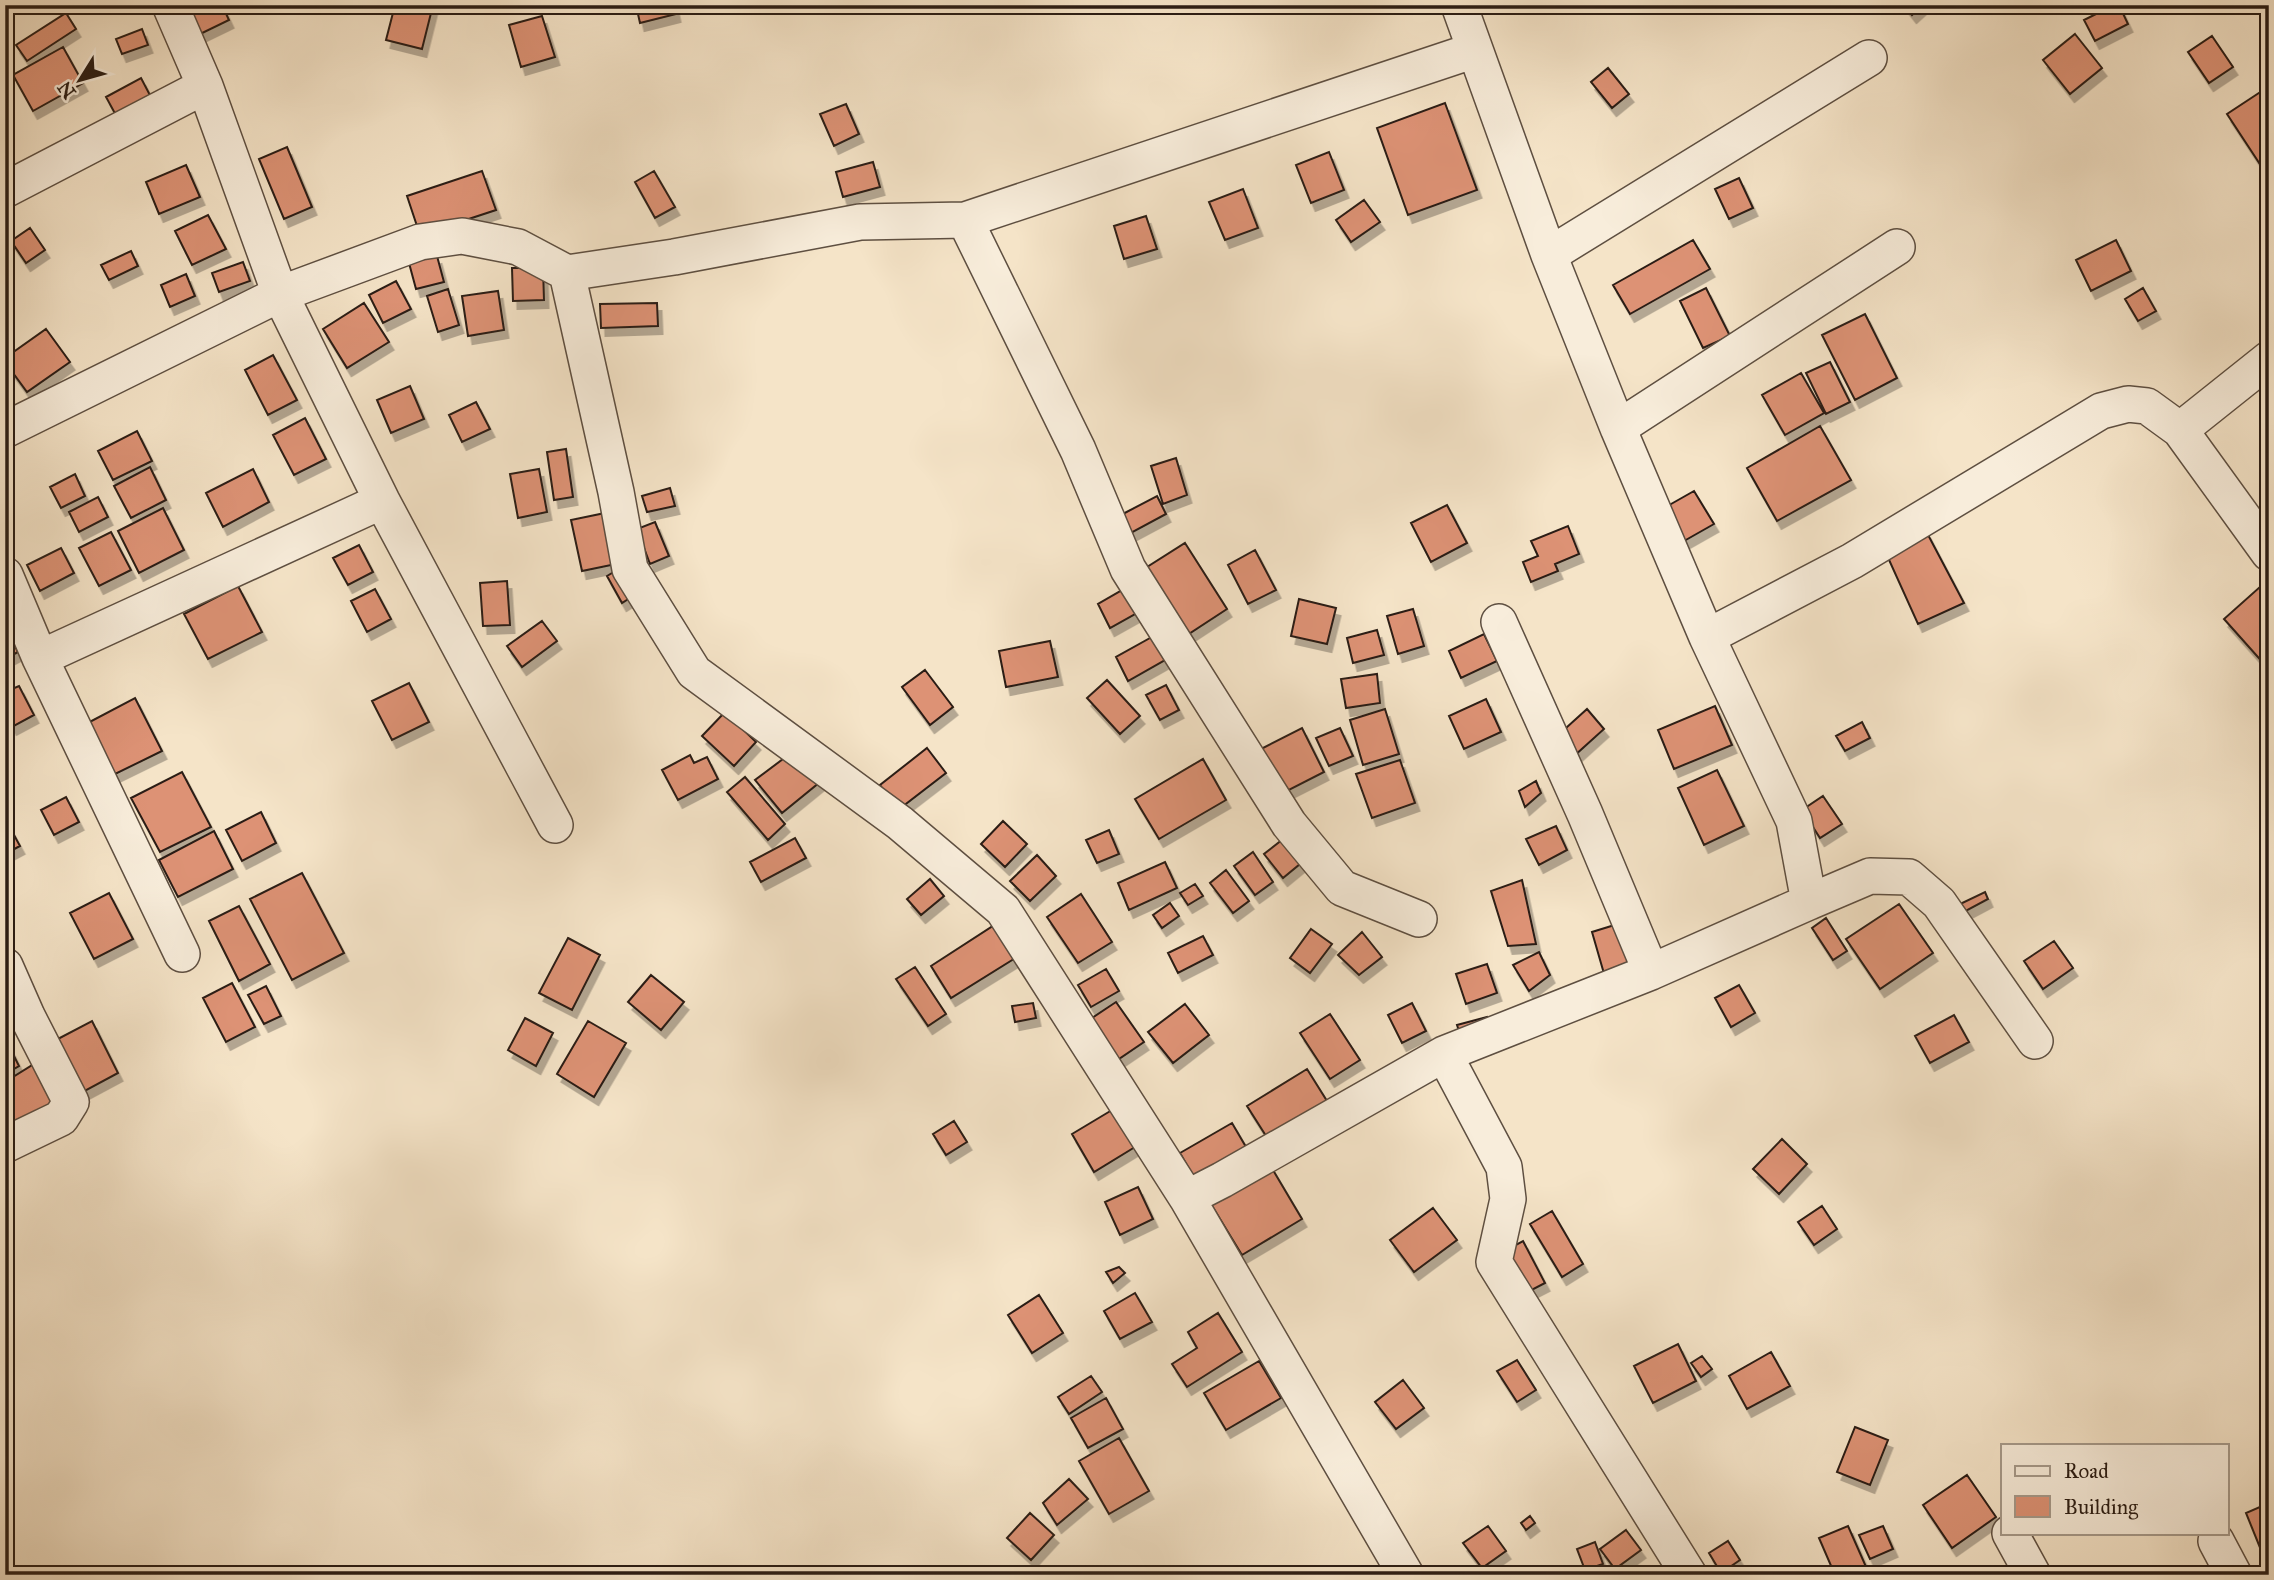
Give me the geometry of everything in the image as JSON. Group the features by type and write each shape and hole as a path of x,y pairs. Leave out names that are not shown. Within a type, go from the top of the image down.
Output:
{"street":[{"path":"170,5 205,86 279,294 382,501 555,825"},
{"path":"1459,5 1549,255 1618,428 1707,636 1794,821 1809,902"},
{"path":"5,430 279,294 419,242 461,236 518,247 567,273 674,257 860,222 965,220 1475,50"},
{"path":"1549,255 1869,58"},
{"path":"5,190 205,86"},
{"path":"965,220 1079,450 1128,569 1289,824 1342,888 1419,919"},
{"path":"1618,428 1897,247"},
{"path":"567,273 616,492 630,569 694,673 900,823 1003,910 1187,1198 1406,1575"},
{"path":"2180,430 2269,359"},
{"path":"1707,636 1852,561 2101,411 2128,404 2147,406 2180,430 2269,553"},
{"path":"40,658 382,501"},
{"path":"5,575 40,658 182,954"},
{"path":"1499,622 1585,814 1651,972"},
{"path":"1187,1198 1444,1054 1651,972 1870,876 1909,877 1939,904 2035,1041"},
{"path":"5,967 71,1102 61,1118 5,1145"},
{"path":"1444,1054 1504,1167 1508,1199 1494,1262 1689,1575"},
{"path":"2011,1534 2032,1575"},
{"path":"2216,1541 2234,1575"}],"building":[{"path":"187,5 222,5 229,20 194,37"},
{"path":"395,5 433,5 422,49 386,40"},
{"path":"636,5 674,5 676,14 640,23"},
{"path":"1904,5 1923,5 1912,15"},
{"path":"2119,5 2128,24 2095,41 2084,20"},
{"path":"66,13 76,29 27,61 16,45"},
{"path":"542,16 555,57 521,67 509,25"},
{"path":"142,29 148,45 122,54 116,39"},
{"path":"2075,34 2102,68 2070,94 2043,60"},
{"path":"2212,36 2233,67 2209,83 2188,52"},
{"path":"63,47 83,83 33,111 13,75"},
{"path":"1608,68 1629,94 1612,108 1591,82"},
{"path":"141,78 153,101 118,119 106,97"},
{"path":"2269,88 2269,178 2227,114"},
{"path":"1445,103 1477,190 1408,215 1377,128"},
{"path":"846,104 859,134 834,146 820,114"},
{"path":"287,147 312,207 284,219 259,159"},
{"path":"1329,152 1344,190 1311,203 1296,165"},
{"path":"873,162 880,187 843,197 836,172"},
{"path":"186,165 200,197 159,214 146,182"},
{"path":"482,171 496,210 420,235 407,196"},
{"path":"654,171 675,207 655,218 635,182"},
{"path":"1739,178 1753,208 1729,219 1715,189"},
{"path":"1243,189 1258,228 1225,240 1209,202"},
{"path":"1364,200 1380,222 1351,242 1336,220"},
{"path":"208,215 226,249 192,265 175,231"},
{"path":"1146,216 1157,249 1124,259 1114,226"},
{"path":"30,228 45,250 26,263 11,241"},
{"path":"1693,240 1710,269 1630,314 1613,285"},
{"path":"2116,240 2131,271 2091,291 2076,260"},
{"path":"131,251 138,266 109,280 101,265"},
{"path":"437,256 444,282 416,289 409,263"},
{"path":"243,262 250,281 219,292 212,273"},
{"path":"512,268 543,268 544,300 513,301"},
{"path":"186,274 195,296 170,307 161,285"},
{"path":"396,281 411,309 383,323 369,295"},
{"path":"1706,288 1730,336 1703,348 1680,301"},
{"path":"2143,288 2156,311 2138,321 2125,299"},
{"path":"448,289 459,325 438,332 427,296"},
{"path":"498,291 504,330 468,336 462,296"},
{"path":"364,303 389,342 347,368 323,329"},
{"path":"657,303 658,326 601,328 600,304"},
{"path":"1865,314 1897,378 1855,400 1822,335"},
{"path":"46,329 70,362 27,392 5,362 5,358"},
{"path":"273,355 297,400 268,415 245,370"},
{"path":"1830,362 1850,402 1826,414 1806,373"},
{"path":"1801,373 1824,413 1785,435 1762,395"},
{"path":"410,386 424,419 391,433 377,400"},
{"path":"476,402 490,429 462,442 449,415"},
{"path":"305,418 326,459 294,475 273,435"},
{"path":"1820,426 1851,480 1777,521 1747,468"},
{"path":"137,431 152,461 113,480 98,451"},
{"path":"566,449 573,497 554,500 547,452"},
{"path":"1176,458 1187,495 1163,504 1151,466"},
{"path":"150,467 166,500 131,518 114,486"},
{"path":"253,469 269,502 223,527 206,493"},
{"path":"539,469 547,512 518,518 510,474"},
{"path":"75,474 85,496 61,508 50,487"},
{"path":"670,488 675,506 647,512 642,496"},
{"path":"1694,491 1714,524 1684,541 1664,508"},
{"path":"1157,496 1166,514 1129,534 1119,516"},
{"path":"98,497 108,517 79,532 69,512"},
{"path":"1447,505 1467,543 1431,562 1411,523"},
{"path":"163,508 184,550 139,573 118,531"},
{"path":"605,513 616,564 582,571 571,520"},
{"path":"655,522 669,556 650,564 637,529"},
{"path":"1568,526 1579,554 1555,564 1558,571 1531,582 1523,562 1538,556 1531,541"},
{"path":"1926,531 1964,603 1918,624 1885,551"},
{"path":"111,532 131,570 99,586 79,548"},
{"path":"1185,543 1227,609 1178,641 1136,574"},
{"path":"359,545 373,572 348,585 333,558"},
{"path":"61,548 74,573 40,591 27,565"},
{"path":"1255,550 1276,590 1248,604 1228,565"},
{"path":"619,569 633,596 622,603 607,576"},
{"path":"507,581 510,625 483,626 480,583"},
{"path":"1131,585 1144,609 1110,628 1098,604"},
{"path":"238,586 262,632 208,659 184,614"},
{"path":"2261,586 2269,594 2269,661 2265,665 2224,619"},
{"path":"375,589 391,619 367,632 351,601"},
{"path":"1299,599 1336,608 1327,644 1291,636"},
{"path":"1413,609 1424,646 1398,654 1387,616"},
{"path":"542,621 557,641 522,667 507,646"},
{"path":"5,626 18,652 5,659"},
{"path":"1377,630 1384,655 1353,663 1347,638"},
{"path":"1159,633 1172,656 1128,681 1116,657"},
{"path":"1484,634 1497,661 1461,678 1449,651"},
{"path":"1050,641 1058,677 1006,687 999,651"},
{"path":"925,670 953,707 930,725 902,687"},
{"path":"1377,674 1380,703 1346,708 1341,679"},
{"path":"1107,680 1140,716 1120,734 1087,698"},
{"path":"409,683 429,722 392,740 372,701"},
{"path":"1166,685 1179,710 1160,720 1146,695"},
{"path":"19,686 34,715 12,727 5,714 5,692"},
{"path":"135,698 162,751 109,777 82,726"},
{"path":"1486,699 1501,732 1464,749 1449,716"},
{"path":"1715,706 1732,745 1674,769 1658,730"},
{"path":"1385,709 1399,754 1363,765 1350,720"},
{"path":"1587,709 1604,729 1574,756 1556,737"},
{"path":"725,712 756,742 734,766 702,736"},
{"path":"1862,722 1870,738 1845,751 1836,736"},
{"path":"1302,728 1324,772 1283,793 1261,749"},
{"path":"1340,728 1353,756 1329,766 1316,738"},
{"path":"927,748 946,773 898,810 880,785"},
{"path":"795,750 820,782 782,813 755,780"},
{"path":"690,755 694,763 707,757 718,779 678,800 662,770"},
{"path":"1203,759 1226,800 1159,839 1135,799"},
{"path":"1400,760 1415,803 1372,818 1356,774"},
{"path":"1717,770 1744,826 1704,845 1678,788"},
{"path":"182,772 211,827 160,852 131,798"},
{"path":"745,777 785,824 768,840 727,792"},
{"path":"1536,781 1541,793 1525,807 1519,791"},
{"path":"1823,796 1842,824 1820,838 1802,810"},
{"path":"66,797 79,822 54,835 41,810"},
{"path":"261,812 276,843 242,861 226,830"},
{"path":"1003,821 1027,844 1005,867 981,844"},
{"path":"8,824 20,846 5,854 5,825"},
{"path":"1556,826 1567,850 1539,865 1526,839"},
{"path":"1109,830 1119,854 1097,863 1086,840"},
{"path":"214,831 233,869 178,897 159,860"},
{"path":"1287,836 1306,859 1283,878 1264,854"},
{"path":"795,838 806,858 761,882 750,862"},
{"path":"1253,852 1273,882 1255,895 1234,866"},
{"path":"1037,855 1056,876 1030,901 1010,881"},
{"path":"1165,862 1177,888 1129,910 1118,883"},
{"path":"1226,870 1249,901 1233,913 1210,883"},
{"path":"302,873 344,953 292,980 250,899"},
{"path":"930,879 944,896 921,915 907,899"},
{"path":"1522,880 1536,944 1508,946 1491,891"},
{"path":"1195,884 1203,896 1188,905 1180,893"},
{"path":"1985,892 1988,899 1962,913 1958,905"},
{"path":"109,893 133,939 94,959 70,913"},
{"path":"1081,894 1112,942 1078,963 1047,917"},
{"path":"1170,903 1179,916 1162,928 1153,915"},
{"path":"1899,904 1933,953 1880,989 1846,939"},
{"path":"239,906 270,964 239,981 209,921"},
{"path":"1826,918 1847,951 1833,960 1812,928"},
{"path":"1621,923 1636,975 1607,984 1592,932"},
{"path":"996,924 1017,957 951,998 931,966"},
{"path":"1311,929 1332,944 1310,973 1290,958"},
{"path":"1362,932 1382,957 1359,975 1338,955"},
{"path":"1203,936 1213,955 1178,973 1168,953"},
{"path":"568,938 600,955 572,1010 539,993"},
{"path":"2054,941 2073,968 2043,989 2024,961"},
{"path":"1539,952 1550,975 1529,991 1513,965"},
{"path":"1487,964 1497,993 1466,1004 1456,974"},
{"path":"915,967 946,1014 928,1026 896,979"},
{"path":"1106,969 1119,991 1091,1007 1078,985"},
{"path":"651,975 684,1002 661,1030 628,1002"},
{"path":"232,983 255,1027 226,1042 203,998"},
{"path":"1739,985 1755,1013 1731,1027 1715,998"},
{"path":"266,986 281,1016 264,1024 248,995"},
{"path":"1116,1002 1144,1042 1110,1065 1083,1024"},
{"path":"1033,1003 1036,1018 1015,1022 1012,1006"},
{"path":"1412,1003 1426,1031 1402,1043 1388,1015"},
{"path":"1185,1004 1209,1035 1173,1063 1148,1032"},
{"path":"1330,1014 1360,1060 1330,1079 1300,1033"},
{"path":"1954,1015 1969,1042 1930,1063 1915,1036"},
{"path":"1487,1017 1492,1034 1463,1043 1457,1025"},
{"path":"525,1018 553,1033 536,1066 508,1050"},
{"path":"92,1021 118,1073 81,1093 54,1041"},
{"path":"588,1021 626,1043 594,1097 557,1074"},
{"path":"10,1048 19,1066 5,1074 5,1051"},
{"path":"34,1064 56,1101 5,1132 5,1082"},
{"path":"1307,1069 1332,1109 1273,1147 1247,1106"},
{"path":"1112,1110 1135,1147 1094,1172 1072,1134"},
{"path":"954,1121 967,1142 946,1155 933,1134"},
{"path":"1232,1123 1246,1147 1194,1178 1180,1153"},
{"path":"1782,1139 1807,1164 1779,1194 1753,1169"},
{"path":"1270,1165 1302,1219 1242,1255 1209,1201"},
{"path":"1138,1187 1153,1219 1120,1235 1105,1202"},
{"path":"1822,1206 1837,1229 1814,1245 1798,1222"},
{"path":"1433,1208 1457,1240 1414,1272 1390,1240"},
{"path":"1552,1211 1583,1264 1562,1277 1530,1224"},
{"path":"1523,1241 1545,1283 1524,1294 1501,1253"},
{"path":"1119,1267 1125,1273 1113,1283 1106,1272"},
{"path":"1135,1293 1152,1322 1120,1339 1104,1311"},
{"path":"1039,1295 1063,1333 1032,1353 1008,1315"},
{"path":"1218,1313 1242,1352 1187,1387 1172,1364 1197,1348 1188,1332"},
{"path":"1678,1344 1696,1381 1653,1403 1634,1366"},
{"path":"1771,1352 1790,1386 1747,1409 1729,1376"},
{"path":"1702,1356 1712,1369 1701,1377 1691,1363"},
{"path":"1517,1360 1536,1390 1517,1402 1497,1371"},
{"path":"1259,1361 1281,1398 1226,1430 1204,1393"},
{"path":"1091,1376 1102,1392 1069,1414 1058,1397"},
{"path":"1403,1380 1424,1408 1396,1429 1375,1402"},
{"path":"1106,1398 1123,1429 1088,1448 1071,1418"},
{"path":"1855,1427 1888,1440 1870,1485 1837,1472"},
{"path":"1119,1438 1149,1491 1109,1514 1079,1461"},
{"path":"1967,1475 1996,1517 1952,1548 1923,1505"},
{"path":"1069,1479 1088,1499 1057,1525 1043,1503"},
{"path":"2269,1503 2269,1552 2263,1555 2246,1513"},
{"path":"1030,1513 1054,1535 1031,1560 1007,1538"},
{"path":"1530,1516 1535,1523 1526,1530 1521,1523"},
{"path":"1488,1526 1506,1551 1482,1568 1463,1543"},
{"path":"1848,1526 1867,1569 1855,1575 1835,1575 1819,1538"},
{"path":"1883,1526 1893,1549 1870,1559 1859,1535"},
{"path":"1626,1530 1641,1550 1615,1569 1600,1549"},
{"path":"1728,1541 1740,1560 1721,1573 1709,1553"},
{"path":"1595,1542 1603,1564 1585,1570 1577,1549"}]}
